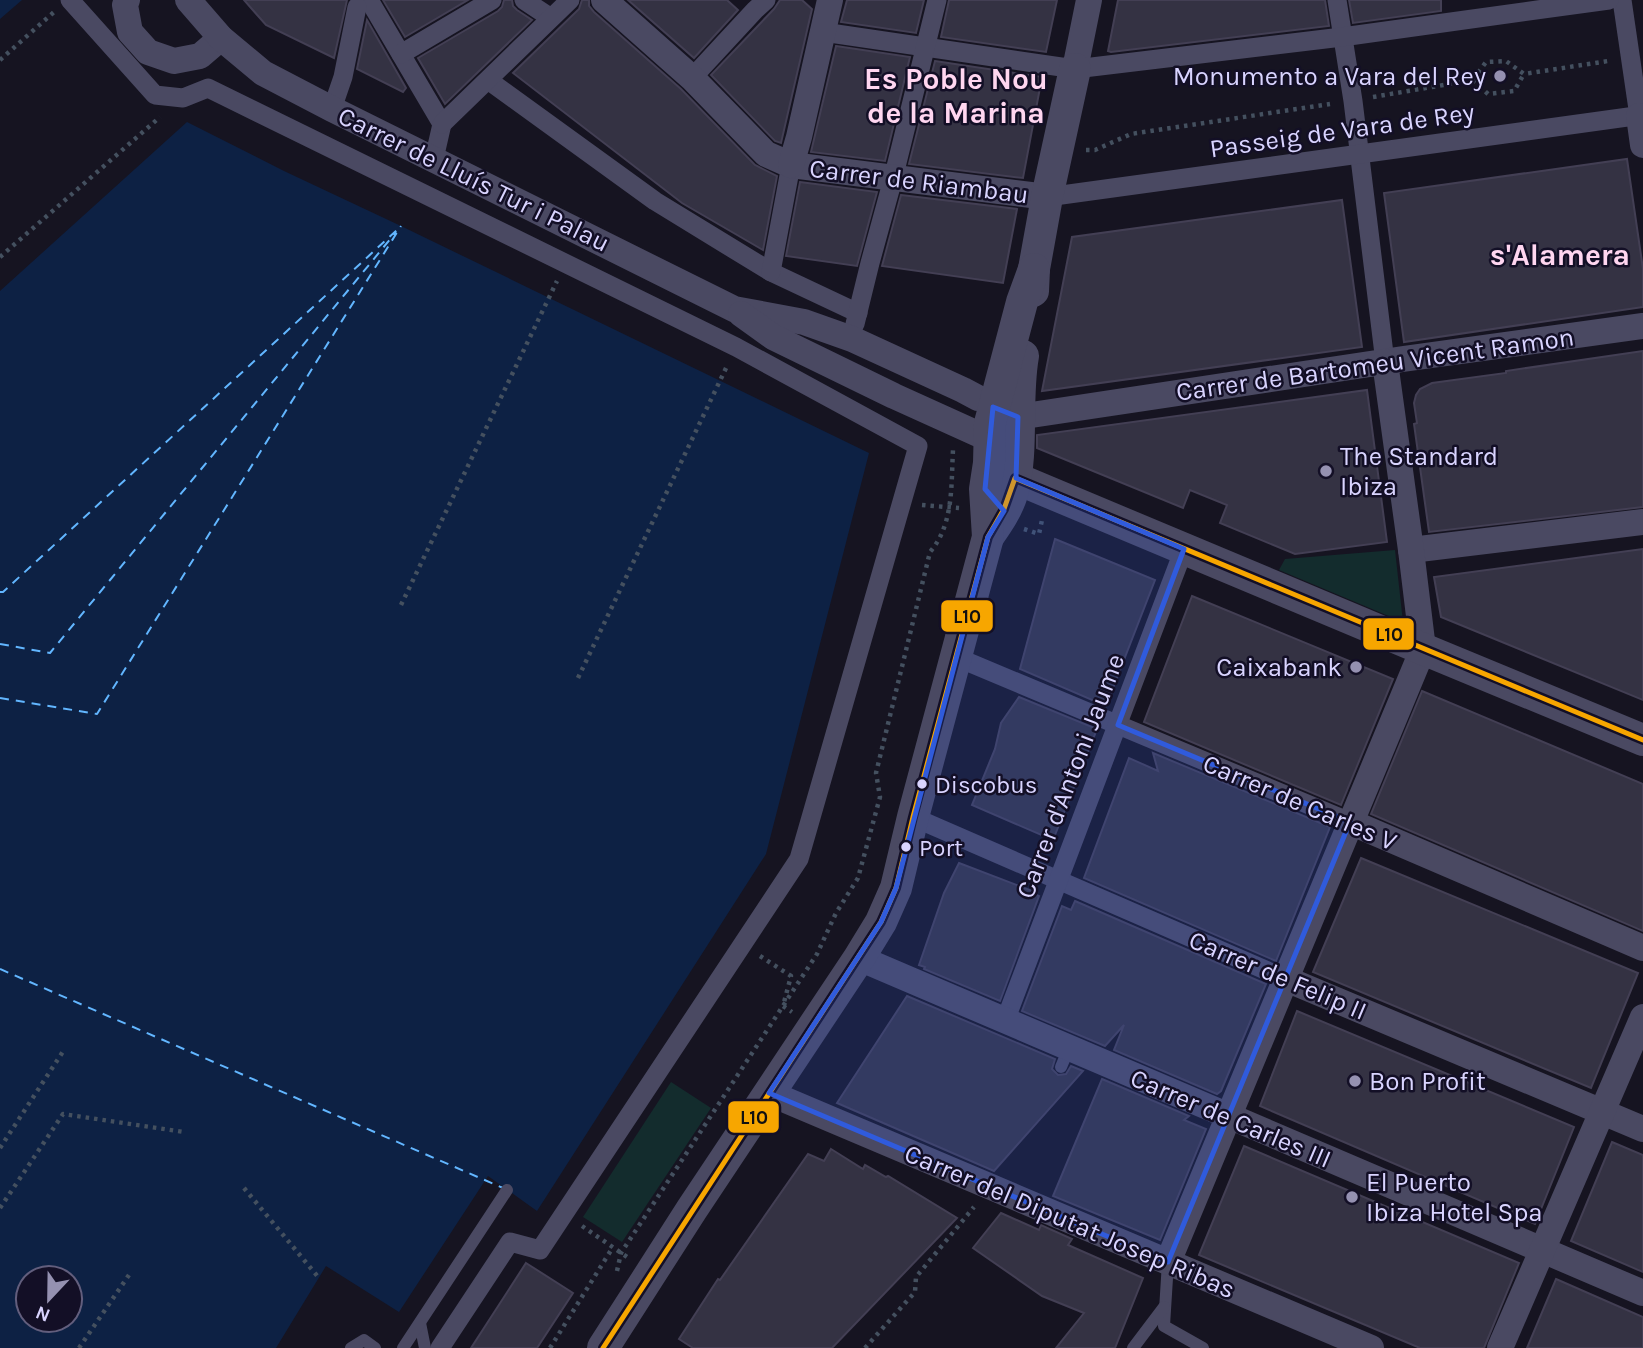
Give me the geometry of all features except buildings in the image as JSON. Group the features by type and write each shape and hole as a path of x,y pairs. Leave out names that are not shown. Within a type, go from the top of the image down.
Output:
{"street":[{"path":"127,0 125,5 130,32 148,52 174,61 200,56 221,38"},
{"name":"Carrer de Lluís Tur i Palau","path":"188,0 221,38 263,73 734,309 773,337 1001,449"},
{"path":"401,54 492,0"},
{"path":"524,0 551,18"},
{"name":"Carrer de Lluís Tur i Palau","path":"442,124 570,0"},
{"path":"604,0 692,78 766,154 791,165"},
{"path":"840,369 851,366 855,358 856,348 852,339 937,0"},
{"path":"603,1348 859,958 881,922 896,888 988,537 999,522 1005,367 1034,269 1089,0"},
{"path":"1168,1262 1423,649 1353,101 1337,0"},
{"path":"771,272 825,10 925,47 1075,69 1342,37 1609,0"},
{"path":"1622,0 1641,115 1643,145"},
{"path":"366,3 401,54 442,124 434,159"},
{"path":"332,109 366,3"},
{"path":"692,78 755,3"},
{"path":"64,4 155,95 183,98 208,88 736,347 918,446 799,859 540,1250 510,1242 440,1348"},
{"path":"488,80 655,201 771,272 858,313"},
{"name":"Passeig de Vara de Rey","path":"1047,197 1641,115"},
{"name":"Carrer de Riambau","path":"791,165 1047,197"},
{"name":"Carrer de Lluís Tur i Palau","path":"734,309 804,322 852,339 964,390 1001,449"},
{"name":"Carrer de Bartomeu Vicent Ramon","path":"1001,449 1108,403 1643,326"},
{"path":"894,396 890,389 890,375 895,369 906,365"},
{"path":"1001,449 1184,549 1643,740"},
{"path":"1411,550 1643,522"},
{"name":"Carrer d'Antoni Jaume","path":"1005,1021 1184,549"},
{"name":"Carrer de Carles V","path":"956,657 1643,948"},
{"name":"Carrer de Felip II","path":"913,817 1286,979 1643,1129"},
{"name":"Carrer de Carles III","path":"859,958 1005,1021 1065,1058 1228,1116 1643,1293"},
{"path":"1500,1348 1643,1017"},
{"name":"Carrer del Diputat Josep Ribas","path":"769,1093 1371,1348"}],"lane":[{"path":"403,1348 507,1190"},
{"path":"1168,1262 1164,1326 1203,1348"},
{"path":"1133,1348 1165,1306"},
{"path":"420,1323 425,1348"},
{"path":"351,1348 364,1340 375,1348"}],"path":[{"path":"0,60 64,4"},
{"name":"Passeig de Vara de Rey","path":"1473,80 1488,94 1514,91 1524,74"},
{"path":"0,257 183,98"},
{"path":"401,605 566,264"},
{"path":"578,678 736,347"},
{"path":"664,1188 817,954 836,913 858,878 880,797 876,773 930,552 940,541 950,508 953,448 950,441"},
{"path":"742,945 791,976 783,1006"},
{"path":"783,1006 814,1026"},
{"path":"0,1148 64,1050"},
{"path":"0,1208 62,1114 184,1132"},
{"path":"865,1348 915,1292 916,1277 990,1187"},
{"path":"244,1188 319,1278"},
{"path":"564,1214 652,1273"},
{"path":"550,1348 613,1247"},
{"path":"79,1348 131,1272"}],"highlighted area":[{"path":"993,407 1018,417 1016,478 1184,549 1118,725 1350,822 1168,1262 769,1093 881,922 896,888 988,537 1004,511 985,489"}],"green space":[{"path":"1395,550 1403,622 1279,570 1285,559"},
{"path":"671,1082 711,1108 622,1242 583,1217"}],"water":[{"path":"0,0 22,0 0,19"},
{"path":"187,122 869,453 766,854 537,1211 488,1176 399,1312 326,1266 276,1348 0,1348 0,291"}],"ferry route":[{"path":"0,698 97,714 401,226"},
{"path":"0,592 398,229"},
{"path":"0,644 50,653 396,232"},
{"path":"0,969 503,1188"}],"transit line":[{"name":"L10","path":"603,1348 881,922 896,888 988,537 1004,509 1015,478 1643,740"}],"place":[{"name":"Monumento a Vara del Rey","path":"1500,76"},
{"name":"The Standard Ibiza","path":"1326,471"},
{"name":"Caixabank","path":"1356,667"},
{"name":"Discobus","path":"922,784"},
{"name":"Port","path":"906,847"},
{"name":"Bon Profit","path":"1355,1081"},
{"name":"El Puerto Ibiza Hotel Spa","path":"1352,1197"}],"district":[{"name":"Es Poble Nou de la Marina","path":"956,96"},
{"name":"s'Alamera","path":"1560,255"}]}
